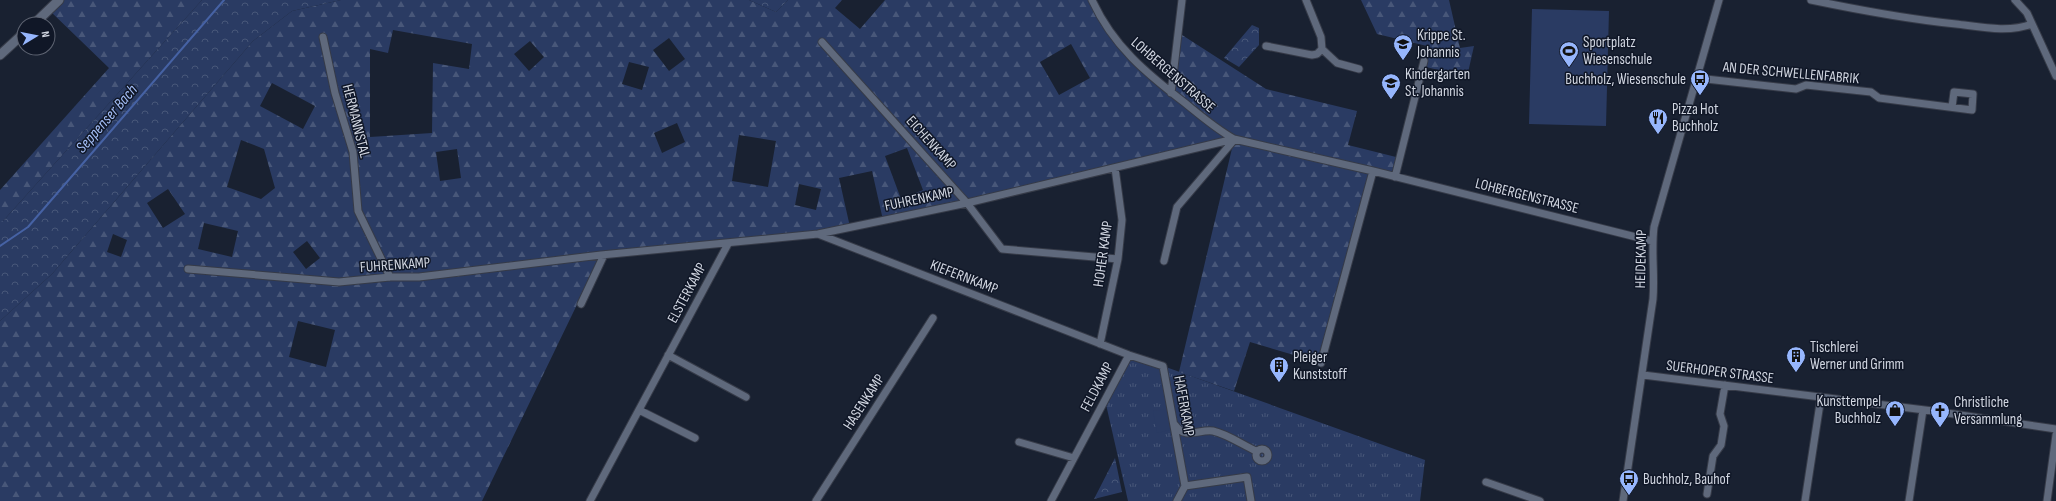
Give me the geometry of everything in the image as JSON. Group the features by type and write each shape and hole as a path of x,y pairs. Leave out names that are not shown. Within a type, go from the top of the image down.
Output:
{"street":[{"path":"43,16 60,0"},
{"name":"LOHBERGENSTRASSE","path":"1092,0 1101,19 1116,42 1132,59 1216,129 1234,139 1374,171 1652,241"},
{"path":"1171,93 1182,0"},
{"path":"1306,0 1321,37 1322,48 1337,63 1359,69"},
{"name":"HEIDEKAMP","path":"1623,501 1643,375 1654,285 1652,241 1654,227 1719,0"},
{"path":"1811,0 1896,17 2002,30 2024,27 2032,24"},
{"path":"2015,0 2027,13 2056,76"},
{"name":"HERMANNSTAL","path":"323,37 335,94 353,152 358,211 390,277"},
{"path":"0,55 16,40"},
{"name":"EICHENKAMP","path":"822,42 967,203 1002,249 1118,259"},
{"path":"1266,46 1312,55 1317,54 1322,48"},
{"path":"1395,177 1424,61"},
{"name":"AN DER SCHWELLENFABRIK","path":"1697,78 1796,90 1806,85 1870,92 1879,98 1952,107"},
{"path":"1164,261 1177,207 1234,139"},
{"name":"FUHRENKAMP","path":"188,269 339,282 390,277 450,274 604,255 818,234 967,203 1234,139"},
{"name":"HOHER KAMP","path":"1100,344 1118,259 1122,220 1115,168"},
{"path":"1321,363 1374,171"},
{"name":"KIEFERNKAMP","path":"818,234 1100,344"},
{"name":"ELSTERKAMP","path":"590,501 728,244"},
{"path":"581,304 604,255"},
{"name":"HASENKAMP","path":"816,501 933,318"},
{"name":"FELDKAMP","path":"1051,501 1129,355 1100,344"},
{"path":"668,355 746,397"},
{"name":"HAFERKAMP","path":"1129,355 1163,366 1185,486"},
{"name":"SUERHOPER STRASSE","path":"1643,375 1923,410 2056,430"},
{"path":"1707,494 1713,456 1722,445 1724,426 1720,414 1725,385"},
{"path":"1805,501 1821,397"},
{"path":"639,410 695,438"},
{"path":"1909,501 1923,410"},
{"path":"1173,423 1180,432 1190,434 1212,431 1256,452"},
{"path":"2047,501 2056,435"},
{"path":"1019,442 1074,458"},
{"path":"1177,501 1185,486 1246,477 1251,501"},
{"path":"1486,482 1540,501"}],"green space":[{"path":"59,0 202,0 3,221 0,221 0,190 109,68 49,10"},
{"path":"202,0 341,0 292,11 253,41 52,274 0,321 0,221 3,221"},
{"path":"341,0 749,0 776,12 788,0 842,0 835,8 860,29 885,0 1092,0 1116,42 1171,92 1179,33 1266,89 1357,111 1348,145 1400,158 1395,177 1374,171 1321,363 1250,342 1234,391 1179,372 1234,140 883,220 872,171 839,178 850,227 601,255 482,501 0,501 0,321 52,274 253,41 292,11","holes":["393,30 472,44 469,69 433,63 432,133 370,137 370,49 388,53","669,38 685,59 669,71 653,50","530,41 544,57 529,71 514,54","1071,44 1090,78 1059,95 1040,62","629,62 649,67 642,90 622,84","272,83 315,106 303,129 260,106","677,123 685,142 662,153 654,133","739,135 776,141 768,187 732,181","241,140 264,149 275,188 261,199 227,187","907,148 923,190 901,199 885,156","457,149 461,178 440,181 436,152","799,184 821,189 816,210 795,205","168,189 185,214 163,228 147,203","204,223 238,231 232,257 198,249","113,234 127,240 121,257 107,252","307,241 320,258 306,269 293,252","298,321 335,330 326,367 289,357"]},
{"path":"749,0 788,0 776,12"},
{"path":"1361,0 1449,0 1460,48 1474,46 1467,77 1422,66 1427,46 1377,34"},
{"name":"Sportplatz Wiesenschule","path":"1532,9 1609,11 1606,126 1529,124"},
{"path":"1252,25 1259,28 1259,45 1239,67 1224,58"},
{"path":"1129,355 1425,460 1420,501 1128,501 1105,400"},
{"path":"1167,409 1170,430 1157,433 1153,411"},
{"path":"1115,458 1122,492 1094,499"}],"waterway":[{"name":"Seppenser Bach","path":"0,246 28,227 224,0"}],"place":[{"name":"Krippe St. Johannis","path":"1403,61"},
{"name":"Sportplatz Wiesenschule","path":"1569,68"},
{"name":"Buchholz, Wiesenschule","path":"1700,96"},
{"name":"Kindergarten St. Johannis","path":"1391,100"},
{"name":"Pizza Hot Buchholz","path":"1658,135"},
{"name":"Tischlerei Werner und Grimm","path":"1796,373"},
{"name":"Pleiger Kunststoff","path":"1279,383"},
{"name":"Kunsttempel Buchholz","path":"1895,427"},
{"name":"Christliche Versammlung","path":"1940,428"},
{"name":"Buchholz, Bauhof","path":"1629,496"}]}
